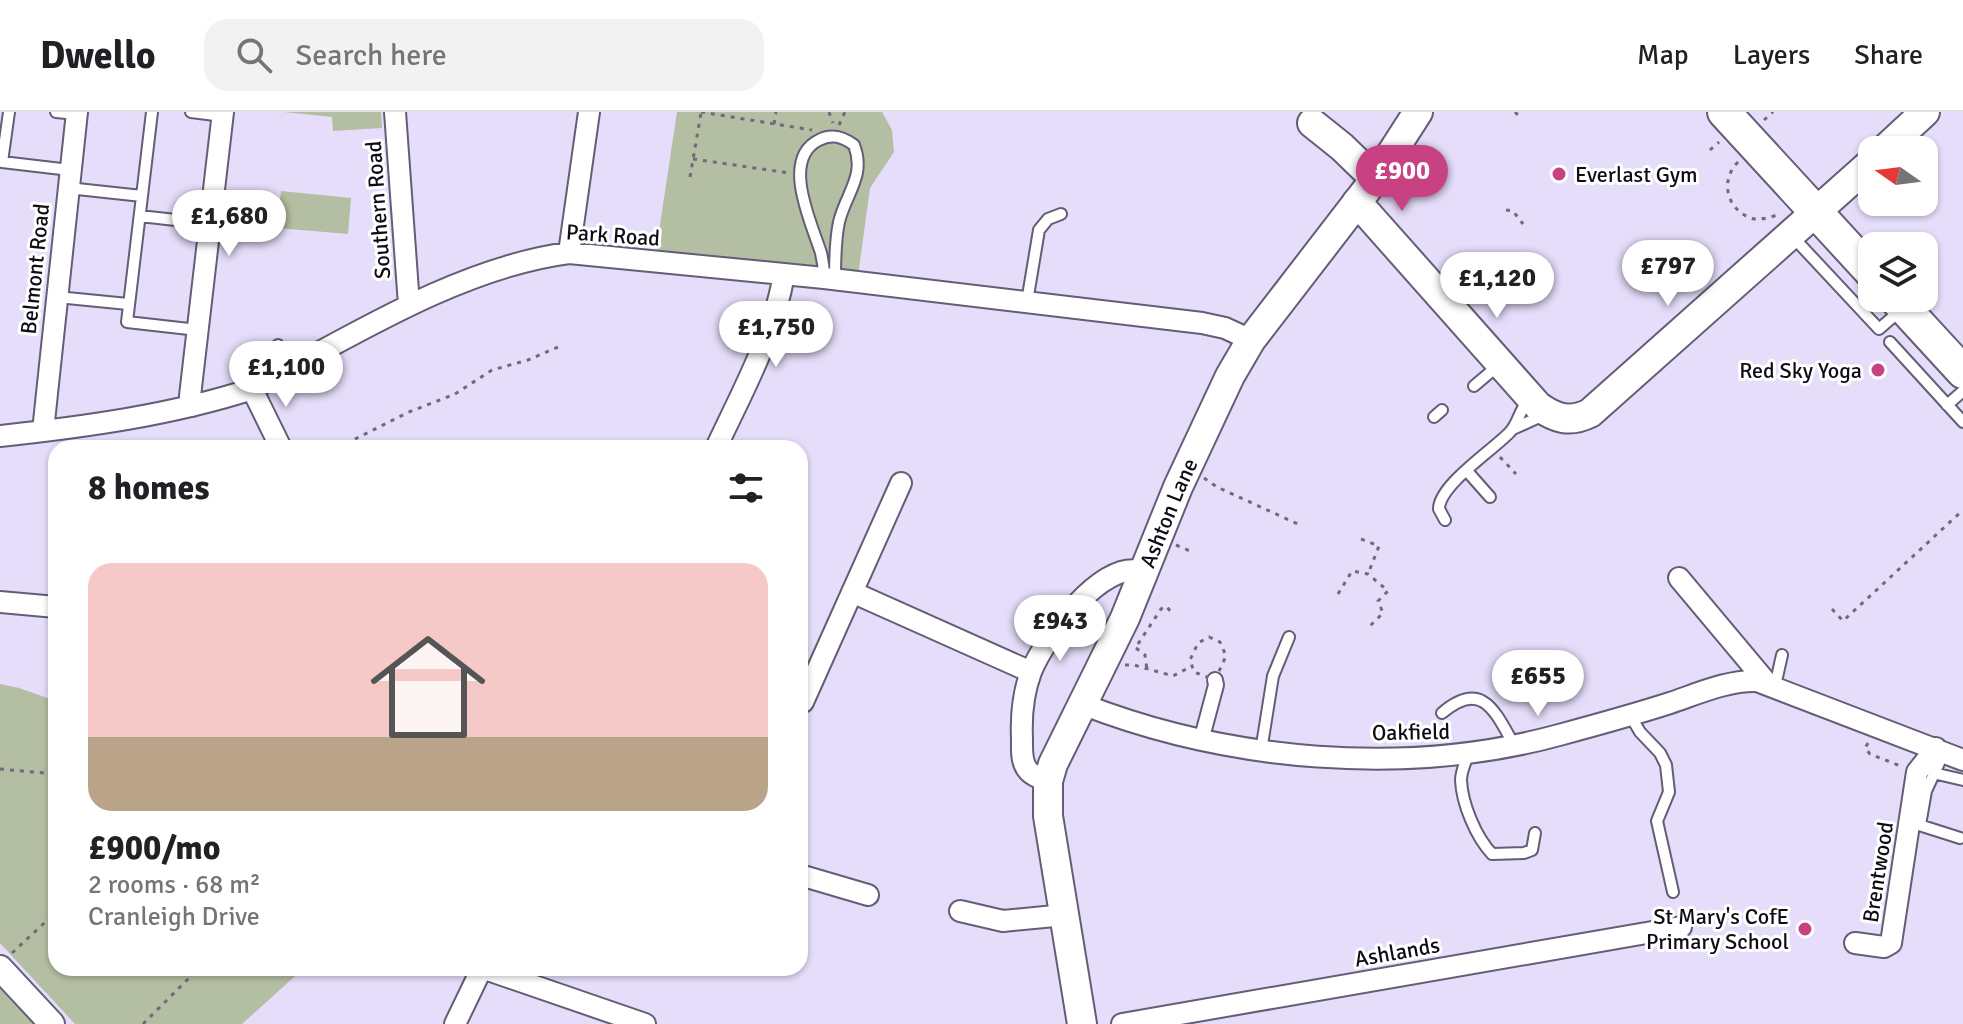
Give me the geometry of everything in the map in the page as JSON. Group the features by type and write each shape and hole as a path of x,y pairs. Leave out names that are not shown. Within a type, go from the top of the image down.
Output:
{"highway":[{"path":"1724,112 1796,219 1858,263"},
{"path":"1907,312 1963,372"}],"main road":[{"name":"Ashton Lane","path":"1082,1024 1048,816 1048,781 1059,747 1125,618 1194,450 1251,340 1375,179 1418,112"},
{"path":"1899,136 1925,112"},
{"path":"1306,118 1375,179"},
{"path":"1357,202 1545,410 1573,419 1590,413 1796,219 1858,172"}],"street":[{"name":"Southern Road","path":"395,112 409,305"},
{"path":"569,253 589,112"},
{"name":"Belmont Road","path":"43,431 77,113"},
{"path":"192,406 190,396 223,114"},
{"name":"Park Road","path":"0,436 192,406 252,389 409,305 530,259 569,253 830,278 1202,323 1225,328 1251,340"},
{"path":"720,440 771,325 784,274"},
{"path":"252,389 277,440"},
{"path":"808,691 901,483"},
{"path":"1048,781 1030,773 1023,759 1022,719 1031,672 1056,627 1072,607 1108,580 1135,570 1143,572"},
{"path":"1679,578 1771,684"},
{"path":"852,592 1031,672"},
{"path":"0,602 48,606"},
{"path":"1201,741 1215,680"},
{"name":"Oakfield","path":"1082,704 1201,741 1261,751 1334,757 1468,755 1515,747 1747,680 1771,684 1948,753"},
{"path":"1925,773 1948,753"},
{"name":"Brentwood","path":"1855,943 1884,947 1891,943 1925,773"},
{"path":"808,877 868,895"},
{"path":"960,911 1003,921 1065,915"},
{"name":"Ashlands","path":"1122,1024 1681,927"},
{"path":"5,961 52,1024"},
{"path":"458,1023 479,976"},
{"path":"505,976 645,1024"}],"lane":[{"path":"9,112 2,162 142,196"},
{"path":"56,112 77,113"},
{"path":"152,112 127,322 198,330"},
{"path":"191,112 223,114"},
{"path":"825,137 846,139 854,145 858,156 856,182 839,224 830,278 803,197 801,175 801,162 807,150 825,137"},
{"path":"1027,302 1039,230 1048,219 1061,214"},
{"path":"140,216 211,224"},
{"path":"1796,219 1858,301"},
{"path":"57,297 128,304"},
{"path":"1866,312 1879,329 1892,312"},
{"path":"1890,342 1963,422"},
{"path":"278,345 268,356 278,375"},
{"path":"1474,386 1501,363"},
{"path":"1947,405 1963,391"},
{"path":"1512,430 1524,405 1545,410"},
{"path":"1445,520 1439,509 1440,498 1512,430 1545,410"},
{"path":"1467,471 1490,497"},
{"path":"1261,751 1273,676 1289,637"},
{"path":"1771,684 1782,655"},
{"path":"1442,713 1464,698 1474,697 1491,708 1515,747"},
{"path":"1630,715 1666,765 1669,792 1657,821 1673,892"},
{"path":"1468,755 1461,778 1463,794 1484,845 1492,854 1524,853 1532,850 1535,833"},
{"path":"1925,773 1963,780"},
{"path":"1915,824 1960,838"}],"path":[{"path":"738,119 739,112"},
{"path":"774,124 776,112"},
{"path":"829,112 836,130"},
{"path":"1515,112 1521,118"},
{"path":"690,177 701,113 820,132 825,137"},
{"path":"693,159 801,175"},
{"path":"1739,162 1730,173 1726,188 1740,211 1749,218 1796,219"},
{"path":"1506,210 1513,211 1523,224"},
{"path":"353,440 409,412 455,394 492,370 528,360 558,347"},
{"path":"1491,448 1516,474"},
{"path":"1197,474 1217,487 1300,525"},
{"path":"1832,609 1843,621 1963,510"},
{"path":"1361,539 1379,546 1368,574"},
{"path":"1338,594 1352,571 1368,574 1388,591 1378,601 1383,613 1369,627"},
{"path":"1126,665 1161,609 1166,606 1172,613"},
{"path":"1209,637 1220,642 1226,656 1215,680 1194,672 1192,666 1190,660 1198,643 1209,637"},
{"path":"1136,647 1145,655 1147,670"},
{"path":"1113,666 1134,665 1173,676 1192,666"},
{"path":"1875,724 1865,748 1870,754 1925,773"},
{"path":"0,769 48,773"},
{"path":"5,961 48,920"},
{"path":"143,1024 191,976"}],"green space":[{"path":"284,112 381,112 382,128 333,131 332,117"},
{"path":"677,112 882,112 892,130 894,152 870,188 858,276 656,251"},
{"path":"281,191 351,198 348,234 277,228"},
{"path":"0,684 48,698 48,976 295,976 242,1024 75,1024 0,943"},
{"path":"0,985 36,1024 0,1024"}],"place":[{"name":"Everlast Gym","path":"1559,174"},
{"name":"Red Sky Yoga","path":"1878,370"},
{"name":"St Mary's CofE Primary School","path":"1805,929"}]}
